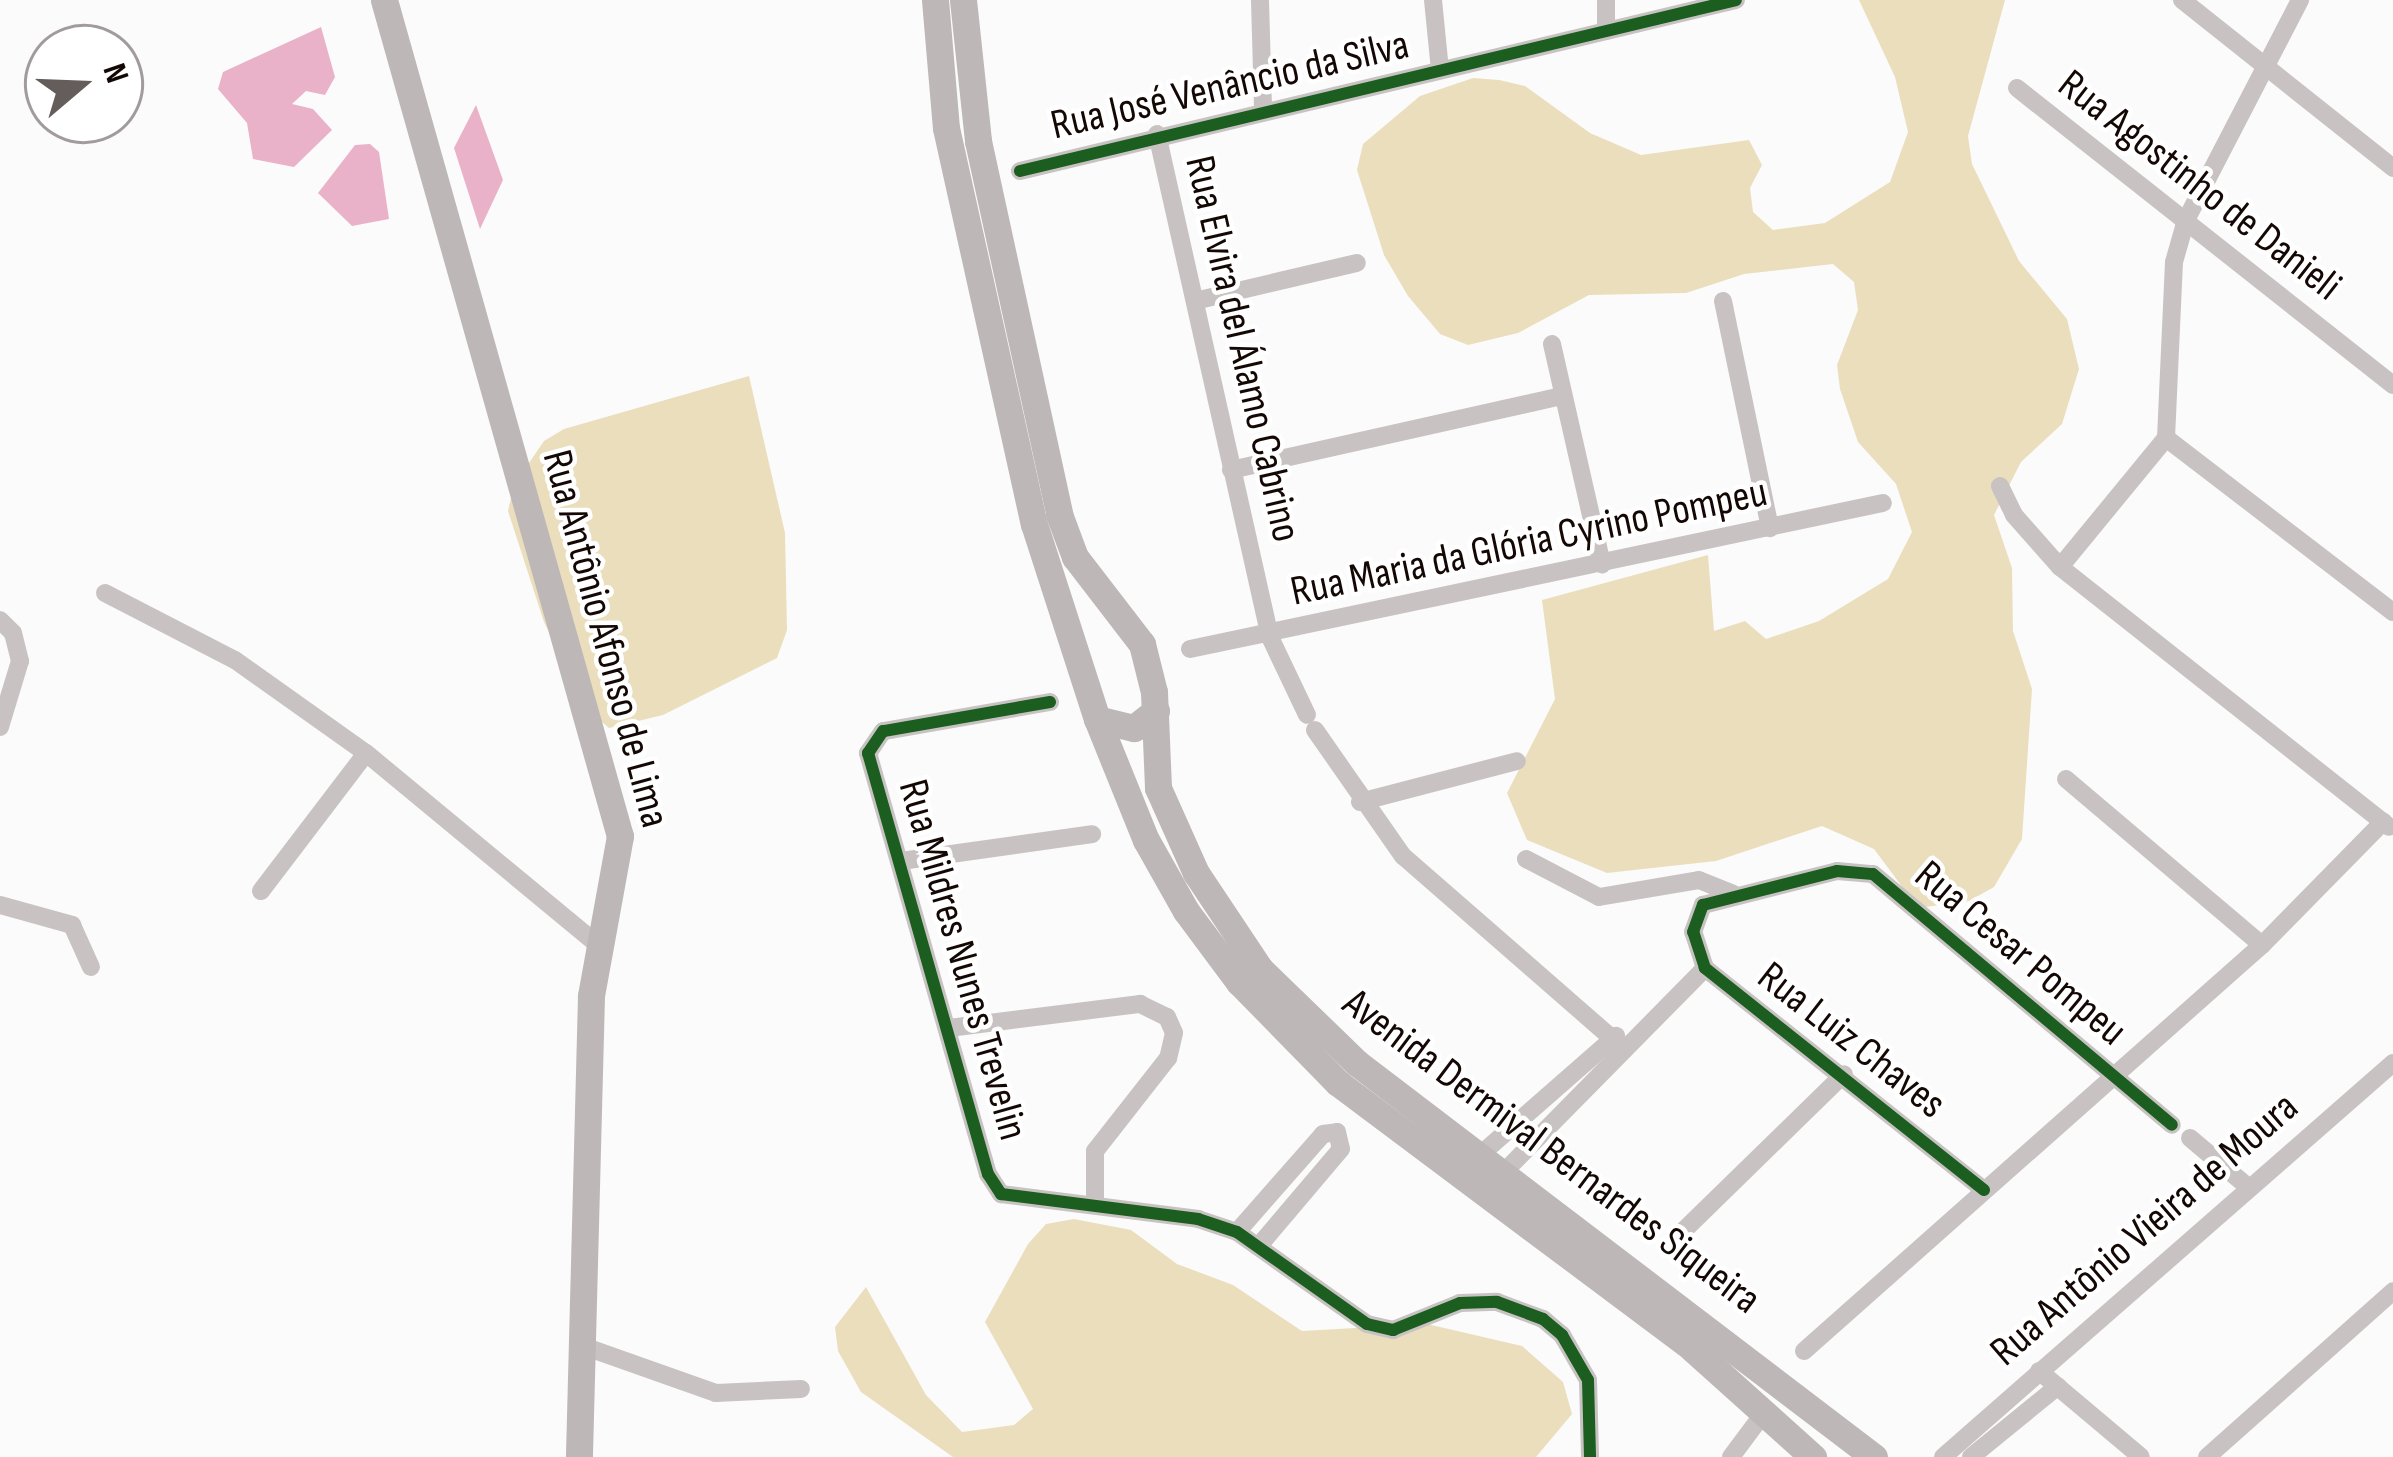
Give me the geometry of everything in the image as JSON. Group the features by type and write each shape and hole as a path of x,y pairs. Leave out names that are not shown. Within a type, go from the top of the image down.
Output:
{"main road":[{"name":"Rua Antônio Afonso de Lima","path":"384,0 620,836 591,996 579,1457"},
{"name":"Avenida Dermival Bernardes Siqueira","path":"935,0 950,147 1063,623 1145,840 1186,911 1285,1034 1370,1108 1686,1342 1813,1457"},
{"name":"Avenida Dermival Bernardes Siqueira","path":"963,0 978,141 1059,514 1075,556 1118,605 1142,644 1156,711 1158,788 1178,842 1260,969 1357,1063 1874,1457"},
{"path":"1063,623 1082,607 1118,605"},
{"path":"1096,719 1134,728 1156,711"}],"street":[{"path":"1260,0 1263,108"},
{"path":"1432,0 1440,70"},
{"path":"1606,0 1606,31"},
{"name":"Rua José Venâncio da Silva","path":"1020,171 1263,108 1736,0"},
{"path":"2182,0 2393,168"},
{"path":"2060,567 2166,438 2174,262 2186,220 2300,0"},
{"name":"Rua Agostinho de Danieli","path":"2017,88 2393,385"},
{"name":"Rua Elvira del Álamo Cabrino","path":"1157,134 1199,300 1231,470 1270,637 1311,722 1360,802 1431,884 1617,1044"},
{"path":"1199,300 1357,263"},
{"path":"1723,301 1770,528"},
{"path":"1552,344 1602,564"},
{"path":"1231,470 1563,396"},
{"path":"2166,438 2393,612"},
{"path":"1804,1351 2262,945 2388,826 2060,567 2014,515 2000,486"},
{"name":"Rua Maria da Glória Cyrino Pompeu","path":"1190,649 1270,637 1883,503"},
{"path":"105,593 235,660 366,753 602,948"},
{"path":"0,620 20,661 0,727"},
{"name":"Rua Mildres Nunes Trevelin","path":"1050,702 884,731 868,753 988,1174 1001,1194 1095,1205 1237,1232 1367,1324 1393,1330 1426,1312 1497,1302 1543,1319 1562,1335 1588,1380 1590,1457"},
{"path":"261,891 366,753"},
{"path":"1360,802 1517,761"},
{"path":"2066,778 2262,945"},
{"path":"901,861 1092,834"},
{"path":"1526,859 1599,897 1699,880 1733,894"},
{"name":"Rua Cesar Pompeu","path":"1733,894 1837,871 1873,874 2172,1124"},
{"name":"Rua Luiz Chaves","path":"1733,894 1703,905 1693,932 1705,968 1844,1074 1984,1190"},
{"path":"0,905 72,925 91,967"},
{"path":"1480,1155 1705,968"},
{"path":"949,1028 1140,1004 1167,1017 1174,1033 1168,1058 1095,1151 1095,1205"},
{"path":"1504,1172 1617,1044"},
{"name":"Rua Antônio Vieira de Moura","path":"1943,1454 2393,1063"},
{"path":"1675,1239 1844,1074"},
{"path":"1237,1232 1323,1134 1337,1132 1341,1149 1258,1247"},
{"path":"2190,1138 2247,1186"},
{"path":"2207,1457 2393,1292"},
{"path":"583,1346 716,1393 801,1389"},
{"path":"2039,1371 2141,1457"},
{"path":"1971,1457 2058,1386"},
{"path":"1731,1457 1763,1414"}],"shaded area":[{"path":"1859,0 2005,0 1968,136 1972,164 2019,261 2067,319 2079,369 2062,424 2021,462 1994,515 2012,568 2013,631 2032,689 2022,839 1994,887 1969,901 1918,908 1874,849 1822,826 1716,861 1607,873 1527,840 1507,793 1555,699 1542,600 1708,555 1714,631 1745,621 1766,639 1819,621 1888,579 1912,532 1896,484 1858,442 1840,389 1837,365 1858,310 1854,282 1833,264 1744,274 1686,293 1589,295 1518,333 1468,345 1440,334 1408,296 1384,255 1357,170 1363,144 1420,96 1473,78 1499,80 1525,86 1590,133 1641,155 1749,140 1762,165 1750,188 1753,212 1773,230 1825,223 1890,182 1908,132 1895,77"},
{"path":"321,27 335,77 325,95 306,91 292,104 313,109 332,130 294,167 253,159 247,123 218,89 223,72"},
{"path":"476,105 503,180 480,229 454,148"},
{"path":"370,144 379,152 389,219 352,226 318,193 355,145"},
{"path":"749,376 785,533 787,630 777,658 663,715 609,728 588,710 544,622 508,511 514,485 544,441 564,429"},
{"path":"1074,1219 1131,1230 1177,1264 1233,1285 1302,1331 1427,1324 1522,1346 1563,1382 1572,1414 1536,1457 953,1457 861,1392 838,1351 835,1327 866,1287 926,1395 962,1432 1014,1425 1033,1409 985,1322 1028,1244 1046,1224"}],"cycle path":[{"path":"1020,171 1736,0"},
{"path":"1050,702 883,731 868,753 988,1174 1001,1194 1198,1219 1237,1232 1367,1324 1393,1330 1460,1303 1497,1302 1543,1319 1562,1335 1588,1380 1590,1457"},
{"path":"1984,1190 1705,968 1693,932 1703,905 1837,871 1873,874 2172,1125"}]}
